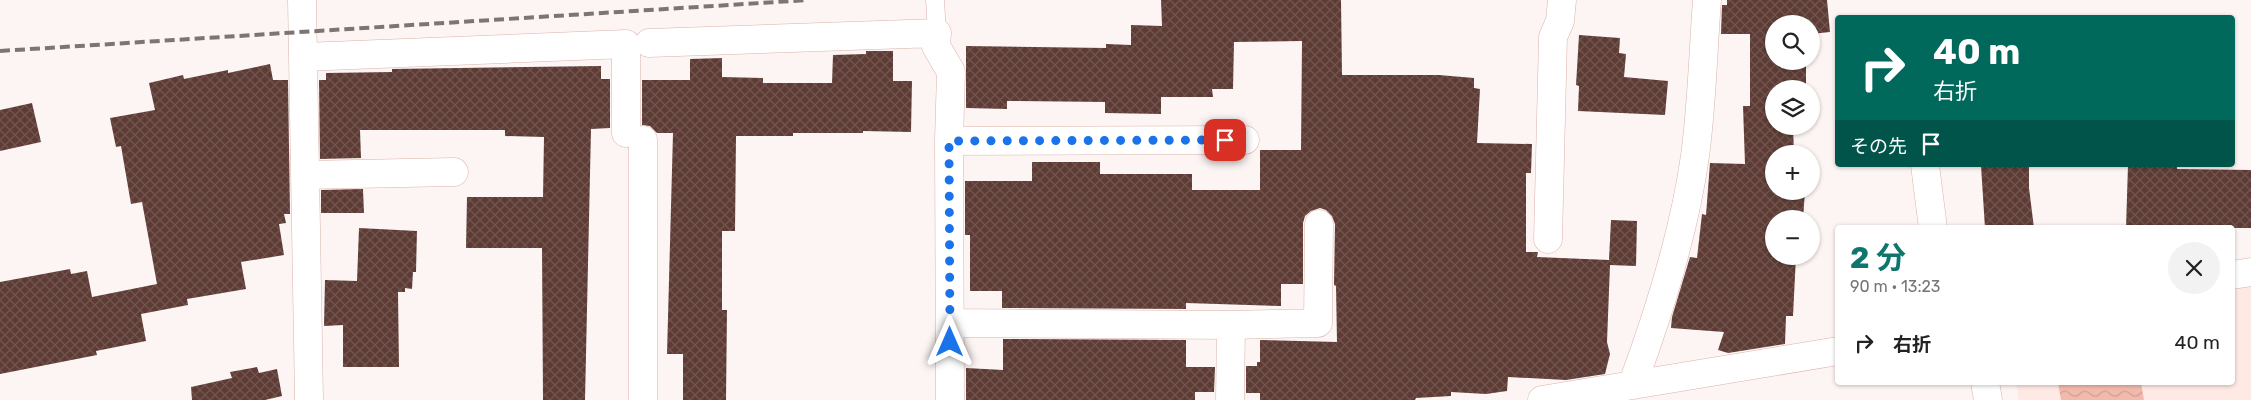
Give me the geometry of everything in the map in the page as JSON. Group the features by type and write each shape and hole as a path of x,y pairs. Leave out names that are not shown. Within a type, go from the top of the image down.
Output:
{"street":[{"path":"302,0 309,400"},
{"path":"1548,239 1553,37 1560,21 1562,0"},
{"path":"1633,384 1655,323 1688,198 1695,155 1707,0"},
{"path":"649,43 937,33 936,46 951,72 949,141 950,400"},
{"path":"304,57 626,44 634,136 642,400"},
{"path":"949,141 1245,140"},
{"path":"1925,167 1933,225"},
{"path":"305,175 454,172"},
{"path":"950,323 1231,325 1318,323 1319,224"},
{"path":"2235,275 2251,272"},
{"path":"1230,400 1231,325"},
{"path":"1542,400 1835,351"},
{"path":"1986,385 1988,400"}],"lane":[{"path":"935,0 937,33"}],"shaded area":[{"path":"2251,284 2251,400 2019,400 2016,385 2235,385 2235,288"}],"water":[{"path":"2058,385 2141,385 2144,400 2061,400"}],"building":[{"path":"1161,0 1341,0 1342,75 1439,75 1474,78 1474,88 1480,89 1477,143 1532,144 1531,173 1526,173 1526,252 1538,252 1537,257 1609,260 1611,220 1637,221 1636,266 1610,265 1607,342 1610,354 1605,374 1566,380 1508,377 1507,391 1486,394 1451,392 1451,396 1416,398 1415,400 1260,400 1260,393 1246,393 1246,366 1257,366 1257,362 1260,362 1260,340 1337,342 1336,286 1334,285 1335,224 1332,216 1326,210 1320,208 1311,211 1305,216 1303,223 1303,284 1281,284 1281,306 1186,303 1186,309 1002,308 1002,291 970,291 970,235 965,235 965,181 1032,181 1032,162 1100,162 1100,174 1192,174 1192,190 1260,190 1260,150 1301,150 1302,41 1234,42 1233,89 1212,89 1213,97 1161,97 1161,114 1105,113 1105,102 1007,101 1007,109 966,108 966,46 1106,48 1106,44 1131,45 1131,25 1162,26"},
{"path":"1727,0 1827,0 1830,32 1820,33 1820,15 1765,15 1765,70 1806,70 1806,80 1765,80 1765,135 1793,135 1794,145 1765,145 1765,200 1804,200 1804,210 1765,210 1765,265 1796,265 1793,316 1786,316 1785,344 1728,353 1718,350 1724,332 1671,328 1672,317 1690,257 1697,258 1702,214 1706,215 1710,163 1745,164 1743,106 1750,106 1750,34 1721,34 1722,5 1727,5"},
{"path":"1579,35 1620,38 1619,53 1626,54 1624,77 1668,81 1665,115 1578,111 1579,86 1576,85"},
{"path":"866,51 893,51 893,81 912,81 911,132 863,131 863,133 793,133 793,136 736,136 735,231 722,231 722,310 727,310 726,400 683,400 683,354 667,354 673,133 657,133 650,126 642,125 642,80 690,80 690,59 722,58 722,77 763,78 763,83 832,83 833,55 866,54"},
{"path":"270,64 273,80 288,80 290,214 284,214 286,223 279,224 284,255 241,262 246,289 187,299 188,305 141,314 146,341 96,351 97,355 0,374 0,282 70,269 71,274 87,271 92,297 157,284 142,202 131,204 121,146 116,147 110,118 155,110 149,83 183,75 184,79 228,70 228,73"},
{"path":"601,66 601,79 610,79 610,128 591,129 585,400 543,400 542,248 466,248 467,197 543,197 544,137 505,136 505,130 360,130 361,158 320,159 319,80 326,80 326,73 392,72 392,69"},
{"path":"32,103 41,142 0,151 0,110"},
{"path":"1981,167 2029,167 2029,188 2034,225 1985,225"},
{"path":"2128,167 2251,170 2251,228 2235,228 2235,225 2126,225"},
{"path":"363,189 364,213 321,213 321,190"},
{"path":"359,228 417,231 416,272 413,272 412,289 405,288 405,292 398,292 399,367 343,367 343,325 324,326 325,280 357,281"},
{"path":"1003,339 1186,340 1186,367 1215,367 1214,392 1195,392 1195,400 966,400 966,368 1003,370"},
{"path":"257,367 259,373 277,369 282,396 265,400 192,400 191,387 232,378 230,372"}],"railway":[{"path":"0,51 808,0"}],"route":[{"path":"950,342 949,141 1225,140"}]}
